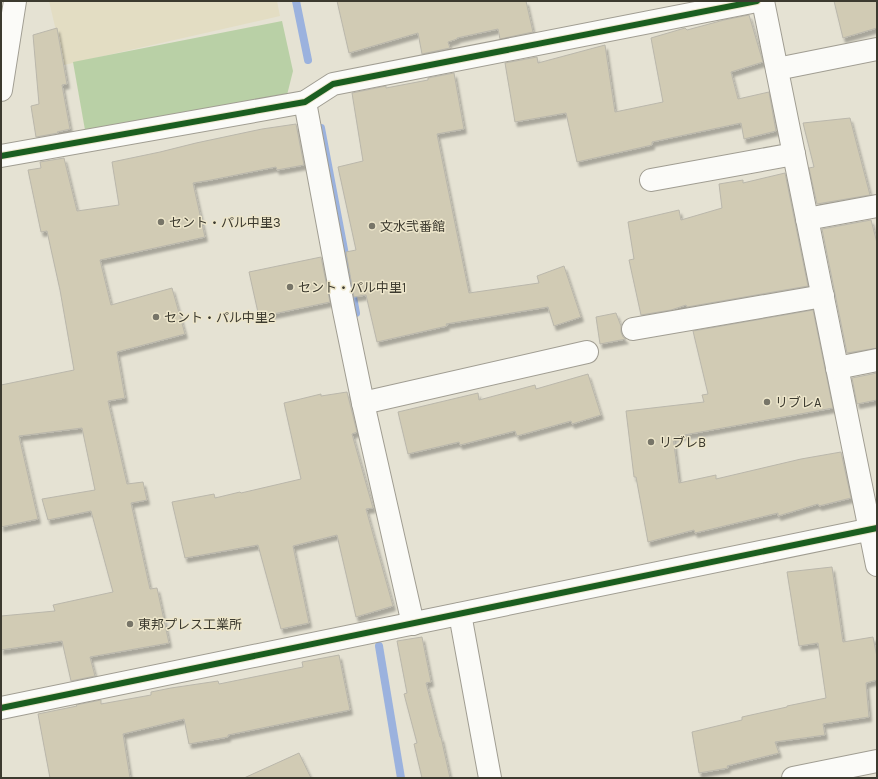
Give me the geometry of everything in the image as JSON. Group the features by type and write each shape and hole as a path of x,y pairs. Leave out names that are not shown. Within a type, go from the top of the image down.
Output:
{"street":[{"path":"1,90 15,1"},
{"path":"1,156 305,102 333,84 757,1"},
{"path":"763,1 837,368 874,529 877,565"},
{"path":"777,69 877,49"},
{"path":"305,102 344,311 413,624"},
{"path":"651,180 794,154"},
{"path":"807,219 877,206"},
{"path":"632,329 823,296"},
{"path":"363,402 588,352"},
{"path":"837,368 877,360"},
{"path":"1,708 874,529"},
{"path":"460,614 490,778"},
{"path":"794,778 877,761"}],"shaded area":[{"path":"49,1 277,1 280,16 64,65"}],"green space":[{"path":"282,21 293,71 287,95 85,130 73,62"}],"building":[{"path":"337,1 526,1 533,32 500,39 498,29 457,38 448,42 450,48 422,54 418,33 349,53"},
{"path":"834,1 877,1 877,28 843,38"},
{"path":"749,15 763,62 731,72 738,99 769,92 776,131 744,139 741,123 652,142 652,145 577,162 566,113 515,122 505,63 537,57 538,63 605,45 615,112 663,102 651,38 685,28 687,30"},
{"path":"57,28 67,84 62,85 70,129 36,137 31,106 39,104 33,35"},
{"path":"454,73 464,129 437,134 469,293 539,283 537,276 564,266 581,317 554,326 548,307 446,324 447,326 377,342 366,295 354,297 346,252 356,250 338,167 363,161 352,93 428,80 428,78"},
{"path":"850,118 870,195 817,204 809,168 814,167 803,123"},
{"path":"296,124 304,165 277,170 276,167 193,183 205,237 100,260 111,305 172,288 185,334 117,352 125,398 108,401 127,484 143,482 147,500 131,503 150,589 157,588 169,643 90,657 95,676 71,681 62,641 1,650 1,616 55,611 53,605 113,592 91,511 48,520 42,499 95,490 82,428 19,436 38,519 1,527 1,385 74,370 60,290 47,231 41,232 28,170 41,168 40,162 64,158 77,211 119,205 112,162 262,129"},
{"path":"785,173 808,286 687,307 686,305 671,310 641,315 629,260 634,259 628,222 679,210 681,220 722,208 719,184 743,180 743,183"},
{"path":"871,220 877,243 877,348 847,353 822,229"},
{"name":"セント・パル中里1","path":"321,257 330,302 259,317 249,272"},
{"path":"813,310 833,408 673,437 679,483 716,475 716,479 801,459 841,452 851,498 819,506 818,504 778,516 778,513 695,533 694,530 648,542 636,477 634,477 626,411 704,402 702,395 708,394 693,331"},
{"path":"616,313 621,326 621,332 623,337 626,339 600,344 596,317"},
{"path":"877,373 877,400 857,404 852,378"},
{"path":"588,374 601,415 572,424 571,421 517,436 515,431 460,445 459,442 408,454 398,412 478,393 479,400 535,385 536,389"},
{"path":"347,392 357,432 352,434 373,508 366,509 393,606 356,617 337,535 293,546 309,623 281,629 258,545 185,558 172,502 214,494 215,498 301,479 284,403 321,394 321,396"},
{"path":"832,567 843,642 873,637 877,657 877,680 866,683 869,717 823,724 825,735 775,742 779,753 727,766 728,768 699,773 692,732 742,720 742,717 826,698 818,643 799,646 787,572"},
{"path":"422,637 431,682 426,683 441,737 450,778 422,778 414,744 417,743 404,694 407,693 397,641"},
{"path":"339,655 350,710 228,735 228,737 189,744 184,719 123,734 130,778 50,778 38,714 101,700 101,704 151,695 151,692 171,688 218,681 219,684 303,667 302,662"},
{"path":"299,753 311,778 244,778"}],"waterway":[{"path":"296,1 308,60"},
{"path":"321,128 356,313"},
{"path":"379,646 401,778"}],"cycle path":[{"path":"1,156 305,102 333,84 757,1"},
{"path":"1,708 877,528"}],"place":[{"name":"セント・パル中里3","path":"161,222"},
{"name":"文水弐番館","path":"372,226"},
{"name":"セント・パル中里1","path":"290,287"},
{"name":"セント・パル中里2","path":"156,317"},
{"name":"リブレA","path":"767,402"},
{"name":"リブレB","path":"651,442"},
{"name":"東邦プレス工業所","path":"130,624"}]}
